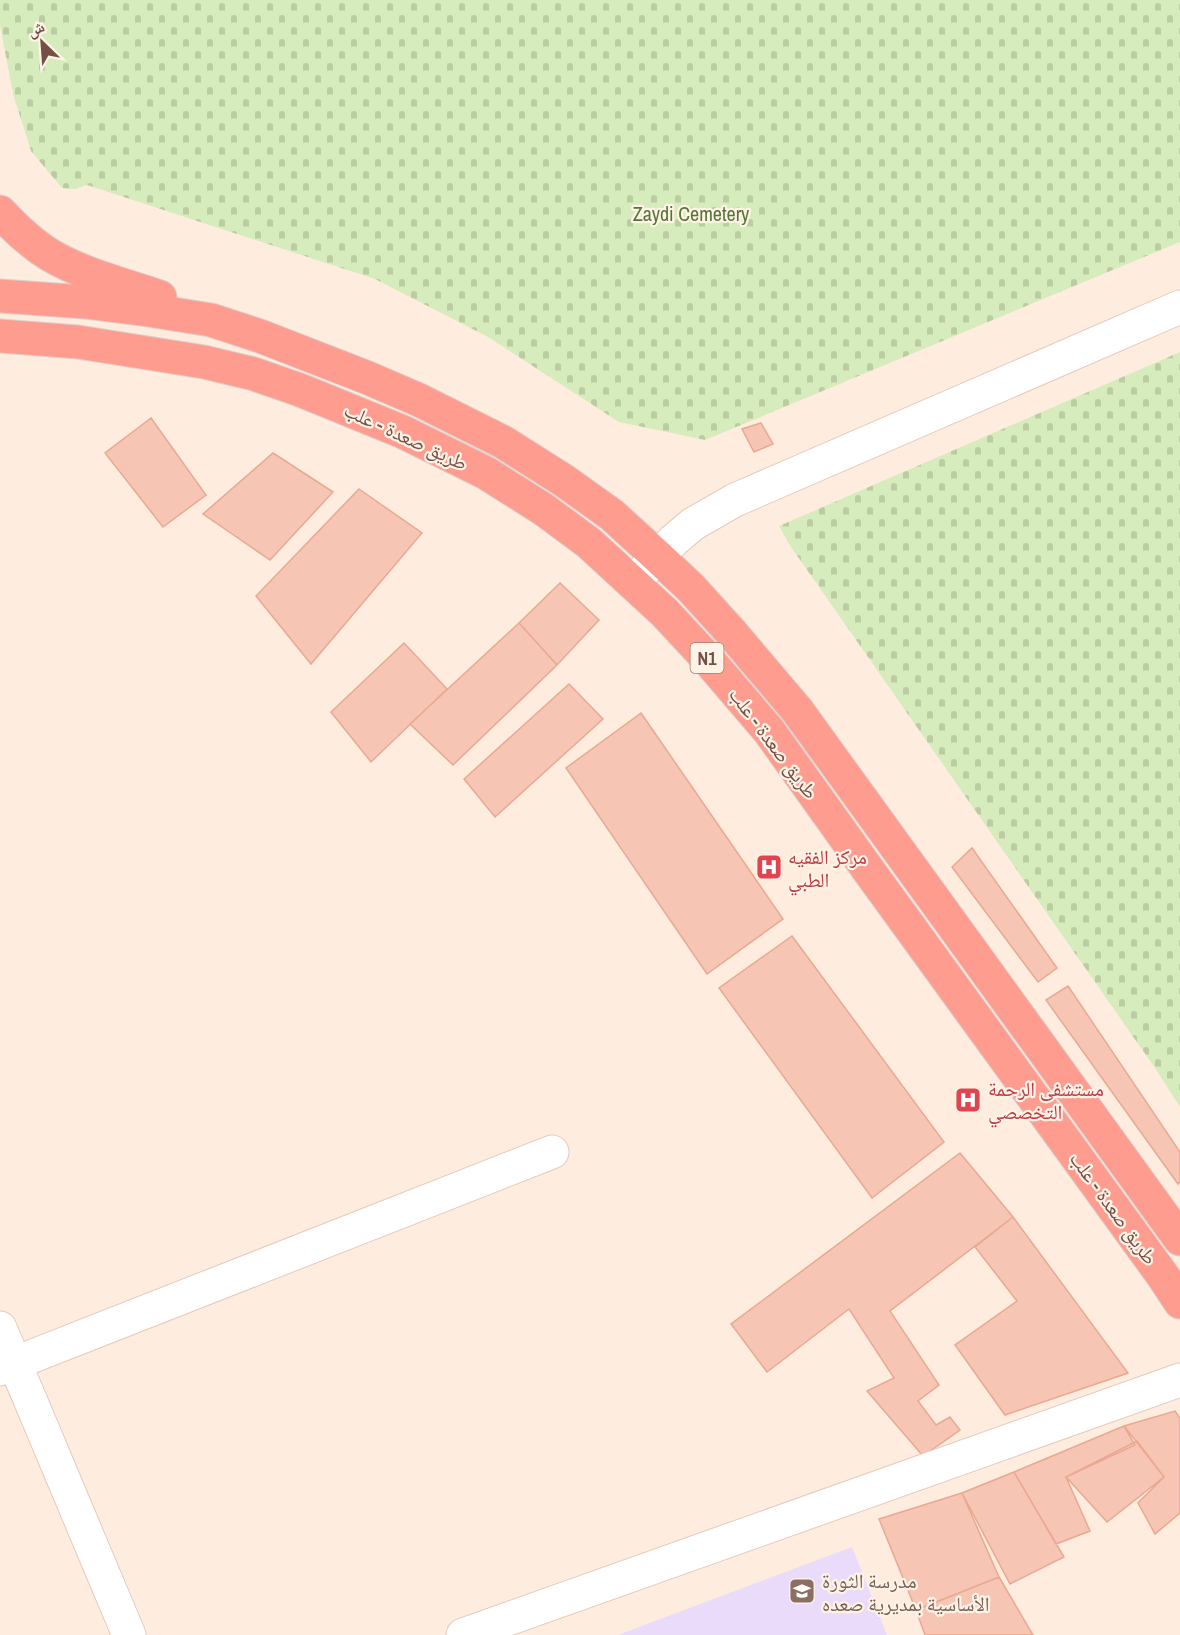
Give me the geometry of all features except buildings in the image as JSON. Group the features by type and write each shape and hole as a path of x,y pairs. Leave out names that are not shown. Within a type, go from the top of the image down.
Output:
{"highway":[{"path":"0,212 13,226 48,254 78,269 168,300 211,320 204,362"},
{"name":"طريق صعدة - علب","path":"0,296 85,302 148,310 211,320 260,336 368,378 503,442 563,480 612,515 691,588 797,710 1180,1239"},
{"name":"طريق صعدة - علب","path":"0,336 78,342 142,351 254,374 354,411 403,432 486,473 589,543 665,613 770,731 1164,1276 1180,1302"}],"street":[{"path":"633,582 657,556 693,524 735,500 1180,307"},
{"path":"7,1367 552,1152"},
{"path":"0,1328 7,1367 129,1635"},
{"path":"477,1632 1180,1380"}],"shaded area":[{"name":"مدرسة الثورة الأساسية بمديرية صعده","path":"852,1547 887,1635 618,1635"}],"green space":[{"name":"Zaydi Cemetery","path":"0,0 1180,0 1180,242 705,440 619,422 488,337 375,279 87,185 75,189 62,188 31,151 13,94 0,25"},
{"path":"1180,352 1180,1107 789,544 779,526"}],"place":[{"name":"مركز الفقيه الطبي","path":"769,867"},
{"name":"مستشفى الرحمة التخصصي","path":"968,1100"},
{"name":"مدرسة الثورة الأساسية بمديرية صعده","path":"802,1591"}]}
